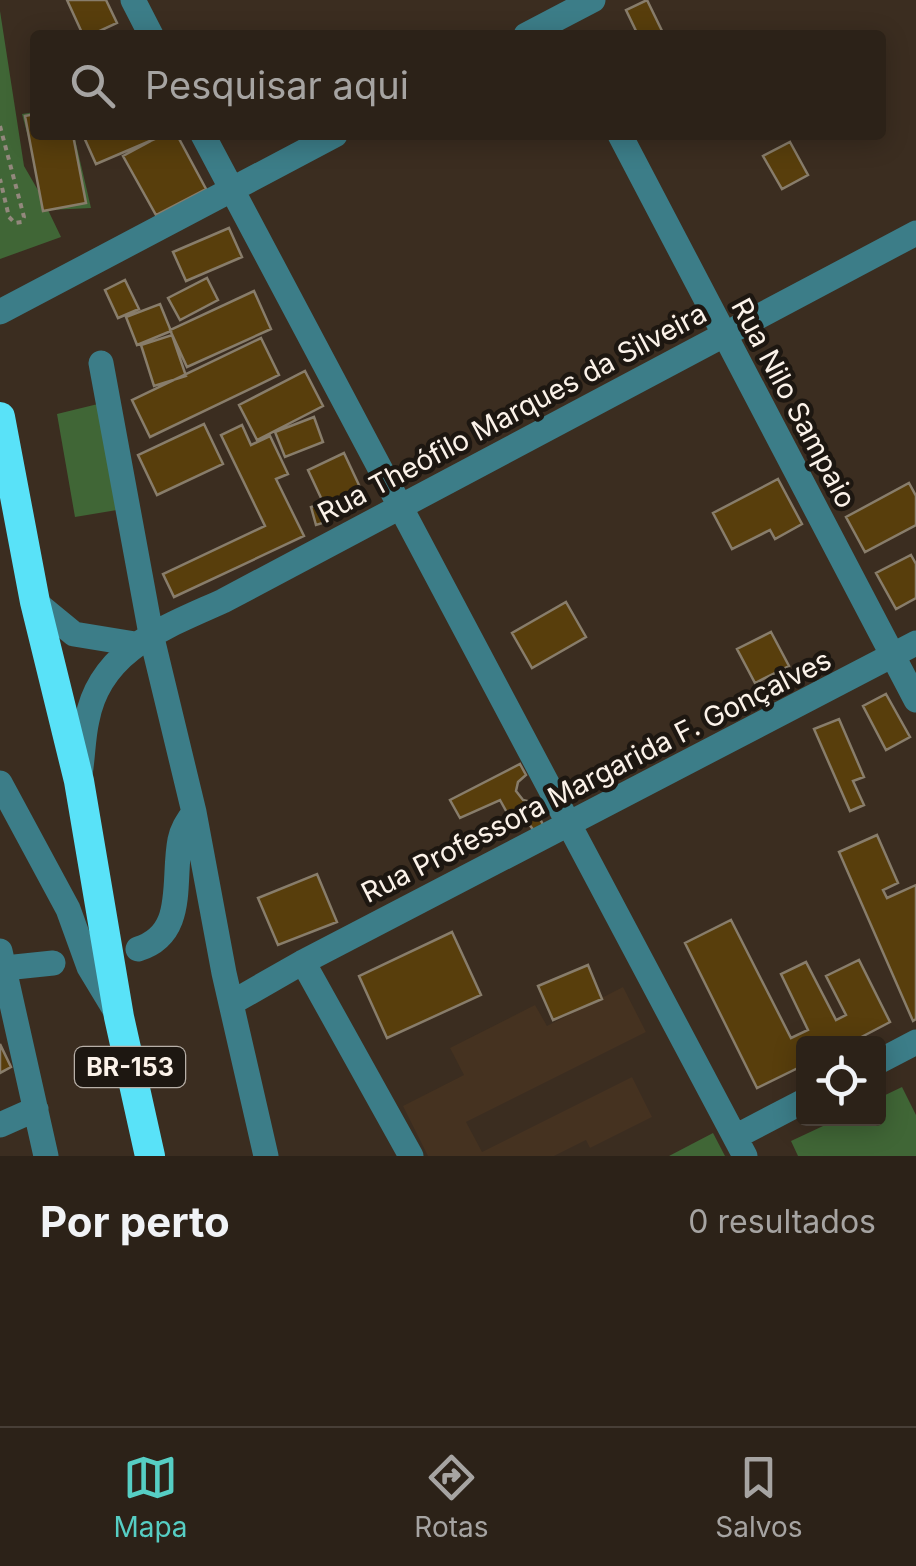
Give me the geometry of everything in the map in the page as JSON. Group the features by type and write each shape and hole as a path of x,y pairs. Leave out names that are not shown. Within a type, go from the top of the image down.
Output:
{"highway":[{"name":"BR-153","path":"0,417 35,602 80,781 119,1017 150,1156"}],"street":[{"path":"133,0 148,30"},
{"path":"535,30 593,0"},
{"path":"206,140 740,1146 796,1107"},
{"path":"0,312 325,140"},
{"name":"Rua Nilo Sampaio","path":"623,140 916,700"},
{"name":"Rua Theófilo Marques da Silveira","path":"143,639 916,233"},
{"path":"101,363 143,639 194,812 224,973 266,1156"},
{"path":"35,602 74,634 94,640 143,639"},
{"path":"80,781 86,722 97,689 115,661 143,639"},
{"name":"Rua Professora Margarida F. Gonçalves","path":"233,1002 916,643"},
{"path":"0,784 68,910 89,967 119,1017"},
{"path":"138,950 157,942 170,925 180,839 194,812"},
{"path":"46,1156 3,959 54,963"},
{"path":"303,962 411,1156"},
{"path":"886,1058 916,1042"},
{"path":"0,1125 36,1108"}],"path":[{"path":"0,126 24,217 22,222 15,223 9,217 0,179"}],"shaded area":[{"path":"623,987 646,1032 466,1122 482,1152 632,1077 652,1117 590,1148 586,1140 554,1156 428,1156 403,1106 464,1075 450,1048 535,1005 547,1026"}],"green space":[{"path":"0,11 24,166 46,204 22,114 30,113 30,140 75,140 91,208 48,210 61,237 0,259"},
{"path":"102,403 123,509 75,517 57,414"},
{"path":"902,1087 916,1115 916,1156 798,1156 791,1141 823,1126 886,1126 886,1095"},
{"path":"713,1133 725,1156 669,1156"}],"building":[{"path":"67,0 106,0 117,23 102,30 81,30"},
{"path":"647,0 662,30 636,30 626,10"},
{"path":"30,115 30,140 74,140 86,203 43,211 25,116"},
{"path":"85,140 152,140 96,164"},
{"path":"153,140 180,140 206,189 156,215 123,156"},
{"path":"790,142 808,175 782,189 763,156"},
{"path":"229,228 242,257 186,281 173,252"},
{"path":"207,278 218,300 180,320 168,298"},
{"path":"125,280 139,309 118,318 105,290"},
{"path":"254,291 271,329 187,367 170,330"},
{"path":"160,304 171,331 137,345 126,317"},
{"path":"172,335 186,376 154,386 141,345"},
{"path":"261,338 279,375 150,437 132,400"},
{"path":"305,371 323,406 257,440 239,405"},
{"path":"314,417 323,442 285,457 275,432"},
{"path":"204,424 223,464 157,495 138,455"},
{"path":"242,425 251,445 270,436 288,474 276,479 304,536 174,597 163,574 265,526 221,435"},
{"path":"344,453 365,498 329,515 308,470"},
{"path":"778,479 802,524 775,539 770,530 732,549 713,513"},
{"path":"909,483 916,496 916,525 865,552 846,517"},
{"path":"320,504 326,522 316,525 311,507"},
{"path":"911,555 916,564 916,598 896,609 876,573"},
{"path":"566,602 586,637 532,668 512,633"},
{"path":"771,632 789,666 755,683 737,649"},
{"path":"886,694 910,737 886,750 863,706"},
{"path":"839,719 864,777 853,781 864,805 850,811 814,729"},
{"path":"520,764 526,775 518,782 516,791 523,800 532,802 545,829 535,832 525,819 510,818 500,800 460,818 450,800"},
{"path":"877,835 898,883 883,890 887,898 916,885 913,1021 839,852"},
{"path":"317,874 337,922 278,945 258,898"},
{"path":"731,920 791,1038 808,1030 781,974 806,962 836,1020 846,1015 826,976 859,960 890,1022 863,1036 796,1036 796,1069 757,1088 685,943"},
{"path":"452,932 481,995 387,1038 359,976"},
{"path":"588,965 602,999 553,1020 538,986"},
{"path":"0,1044 11,1067 0,1073"}]}
